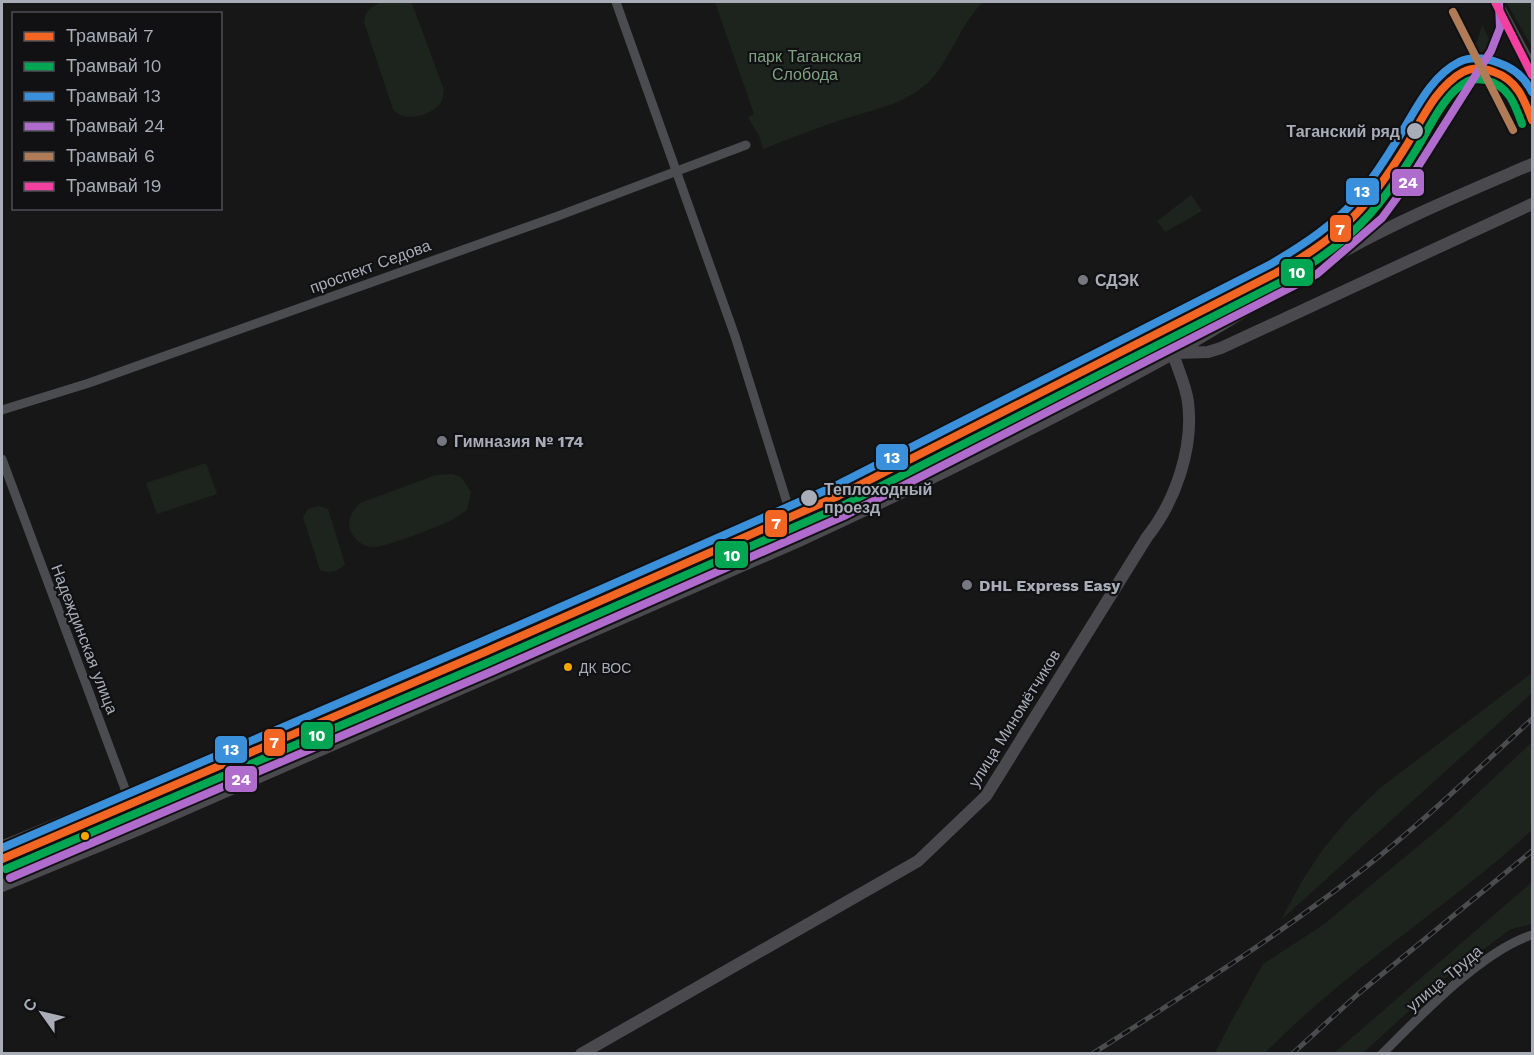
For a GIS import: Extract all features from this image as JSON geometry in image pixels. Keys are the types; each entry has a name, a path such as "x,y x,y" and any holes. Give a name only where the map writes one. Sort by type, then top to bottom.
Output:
{"main road":[{"path":"1496,2 1533,69"},
{"path":"2,886 140,829 799,541 1024,432 1173,354 1340,254 1441,203 1533,164"},
{"path":"1173,354 1208,352 1221,348 1533,204"},
{"name":"улица Миномётчиков","path":"581,1053 918,861 986,796 1166,507 1182,466 1188,436 1188,400 1173,354"}],"street":[{"path":"616,2 735,336 799,541"},
{"name":"проспект Седова","path":"2,410 89,383 746,145"},
{"name":"Надеждинская улица","path":"2,459 140,829"},
{"path":"2,845 127,794"},
{"name":"улица Труда","path":"1382,1053 1431,1006 1484,962 1509,946 1533,935"}],"green space":[{"path":"383,2 410,2 413,6 444,90 440,104 423,115 403,116 393,109 364,22 370,9"},
{"name":"парк Таганская Слобода","path":"715,2 983,2 969,19 935,75 913,94 887,106 832,123 763,149 759,136 748,117 754,114"},
{"path":"1506,2 1532,2 1532,47"},
{"path":"1482,25 1500,60 1482,54 1469,56 1477,42"},
{"path":"1191,195 1202,211 1165,232 1157,221"},
{"path":"206,463 217,494 157,514 146,483"},
{"path":"452,474 461,477 471,492 467,510 452,520 412,536 373,547 357,540 351,532 349,524 351,516 360,503 436,475"},
{"path":"319,506 328,509 345,564 333,572 320,570 303,517 308,509"},
{"path":"1532,673 1532,693 1281,920 1323,849 1349,818 1380,788"},
{"path":"1532,742 1532,830 1466,886 1329,994 1265,1053 1215,1053 1263,964 1323,925 1446,823"},
{"path":"1532,882 1532,924 1511,929 1444,979 1363,1053 1334,1053"}],"railway":[{"path":"1092,1054 1230,965 1330,895 1406,834 1532,719"},
{"path":"1292,1054 1358,994 1532,851"}],"tram line":[{"name":"19","path":"1495,2 1532,75"},
{"name":"24","path":"10,878 493,671 846,515 1317,274 1382,218 1407,184 1491,51 1500,28 1499,2"},
{"name":"6","path":"1453,12 1513,130"},
{"name":"13","path":"2,848 481,642 833,487 1271,264 1318,234 1349,207 1378,169 1431,86 1448,69 1459,62 1479,58 1504,65 1518,74 1532,92"},
{"name":"7","path":"2,859 485,652 838,496 1276,273 1324,242 1356,214 1388,174 1438,94 1463,72 1482,69 1502,75 1519,91 1532,120"},
{"name":"10","path":"6,869 489,662 842,506 1281,282 1334,247 1370,215 1403,170 1438,111 1459,86 1468,81 1486,80 1506,91 1514,103 1522,124"}],"place":[{"name":"Таганский ряд","path":"1415,131"},
{"name":"СДЭК","path":"1083,280"},
{"name":"Гимназия № 174","path":"442,441"},
{"name":"Теплоходный проезд","path":"809,498"},
{"name":"DHL Express Easy","path":"967,585"},
{"name":"ДК ВОС","path":"568,667"}]}
